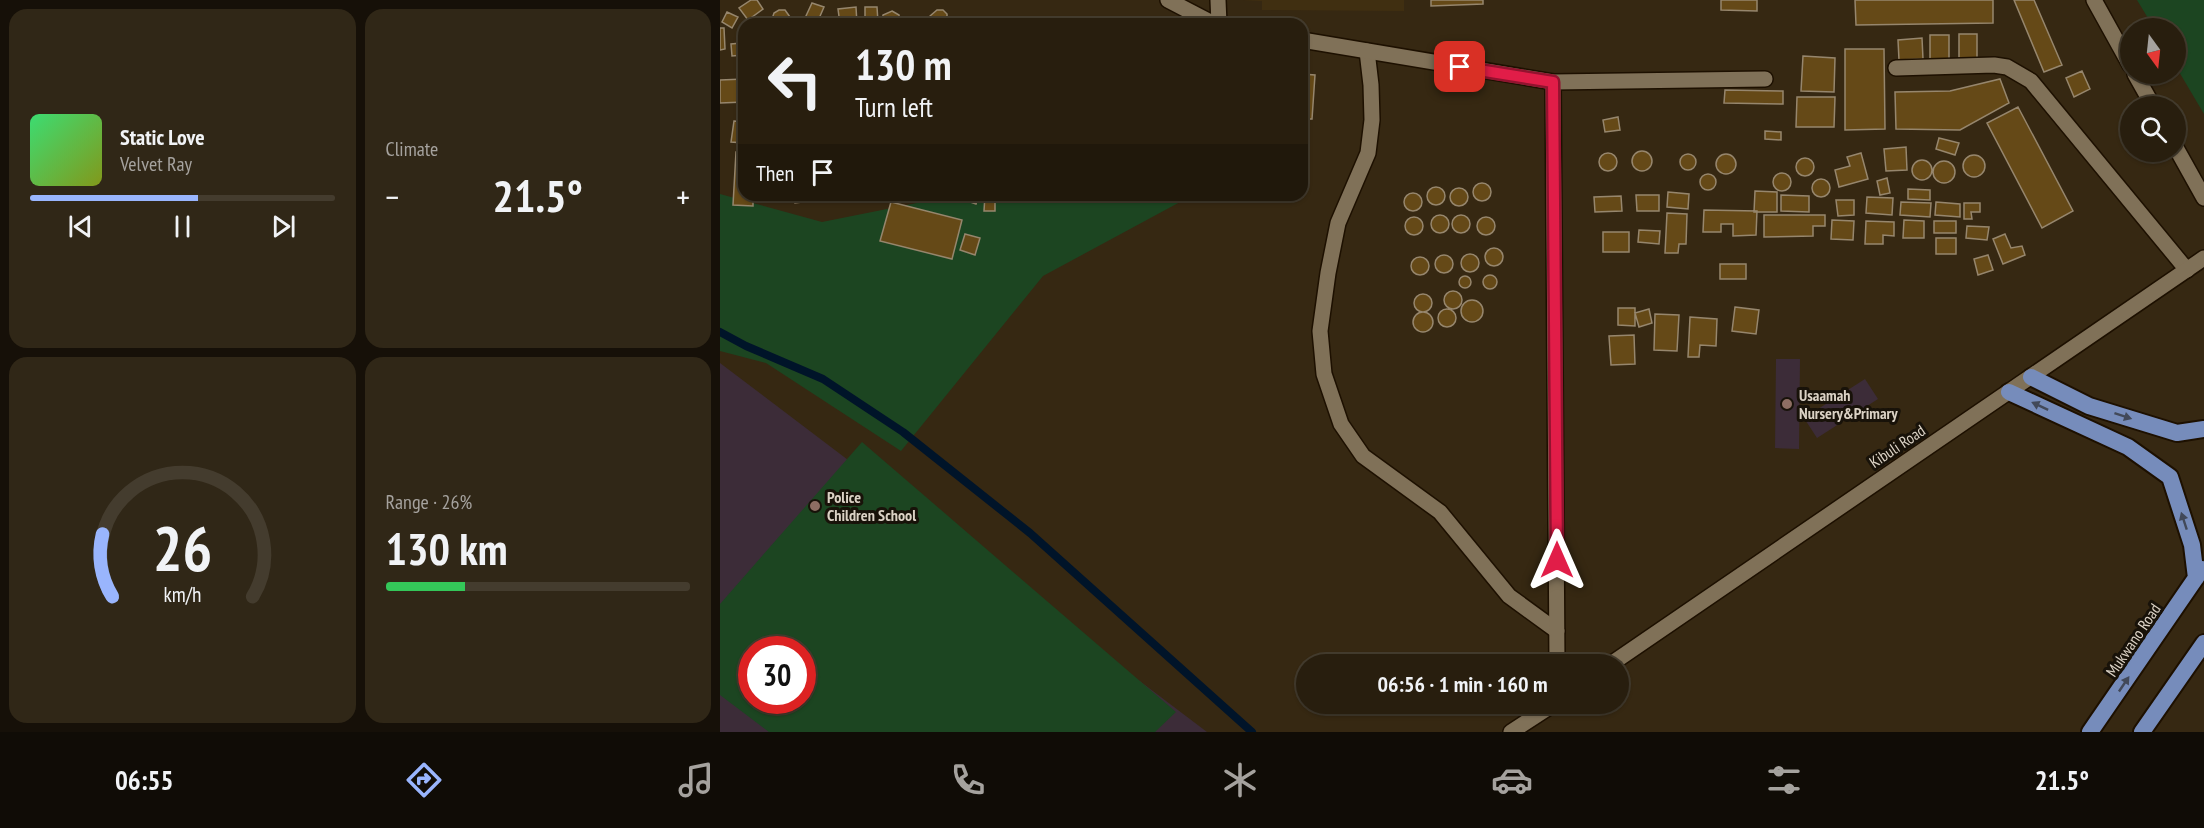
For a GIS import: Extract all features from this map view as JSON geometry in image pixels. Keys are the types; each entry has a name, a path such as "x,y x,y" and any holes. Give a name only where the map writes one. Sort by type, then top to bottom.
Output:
{"highway":[{"path":"2031,377 2089,406 2177,434 2204,429"},
{"path":"2009,392 2128,447 2170,477 2200,572"},
{"name":"Mukwano Road","path":"2090,732 2200,572"},
{"path":"2142,732 2204,643"}],"street":[{"path":"1168,0 1204,18"},
{"path":"1216,18 1218,0"},
{"path":"2094,0 2120,47"},
{"path":"1308,41 1553,82 1766,79"},
{"path":"1368,51 1372,120 1368,153 1338,223 1328,273 1320,331 1324,374 1341,424 1363,456 1440,512 1509,596 1557,631"},
{"path":"1896,68 1994,65 2007,67 2031,81 2187,270"},
{"path":"1553,82 1557,654"},
{"path":"2184,162 2204,198"},
{"name":"Kibuli Road","path":"1626,654 2204,258"},
{"path":"1511,732 1539,714"}],"shaded area":[{"path":"1243,0 1404,0 1404,11 1262,10 1262,1"},
{"name":"Usaamah Nursery&Primary","path":"1776,359 1800,359 1799,449 1775,448"},
{"name":"Police Children School","path":"720,363 1207,732 720,732"},
{"path":"1865,379 1878,399 1817,438 1804,418"}],"green space":[{"path":"2137,0 2204,0 2204,114 2186,84 2186,18 2148,18"},
{"path":"720,194 738,199 738,201 746,201 822,222 927,201 1182,201 1043,276 901,451 766,363 720,351"},
{"name":"Police Children School","path":"862,442 1176,712 1155,732 769,732 745,714 816,714 816,636 738,636 738,709 720,695 720,604"}],"building":[{"path":"751,0 757,0 763,9 751,18 746,18 739,8"},
{"path":"1431,0 1483,0 1483,4 1431,6"},
{"path":"1721,0 1757,0 1757,11 1721,10"},
{"path":"1855,0 1993,0 1993,23 1856,25"},
{"path":"2014,0 2034,0 2062,65 2044,72"},
{"path":"812,3 824,7 819,18 805,18"},
{"path":"856,7 857,18 839,18 838,9"},
{"path":"865,7 877,7 878,18 865,18"},
{"path":"785,10 790,18 772,18 774,13"},
{"path":"937,10 943,10 947,18 930,18"},
{"path":"892,11 899,15 899,18 883,18 883,15"},
{"path":"727,12 738,17 732,28 722,22"},
{"path":"720,28 724,28 725,49 720,50"},
{"path":"1959,34 1977,34 1977,58 1959,59"},
{"path":"1930,35 1949,35 1949,60 1930,60"},
{"path":"1922,38 1923,59 1899,60 1898,40"},
{"path":"738,43 738,55 732,56 731,44"},
{"path":"1845,49 1884,49 1885,129 1845,130"},
{"path":"1803,56 1835,58 1834,92 1801,91"},
{"path":"2082,71 2090,89 2074,97 2066,78"},
{"path":"1308,74 1315,75 1312,119 1308,119"},
{"path":"738,79 738,102 720,103 720,80"},
{"path":"2000,79 2009,103 1960,130 1896,129 1895,92 1950,91"},
{"path":"1725,90 1783,91 1783,104 1724,103"},
{"path":"1797,97 1835,97 1834,127 1796,127"},
{"path":"2018,107 2073,211 2042,228 1987,123"},
{"path":"1618,117 1620,130 1605,132 1603,120"},
{"path":"734,121 738,121 738,143 731,142"},
{"path":"1765,131 1781,132 1781,140 1765,139"},
{"path":"1939,138 1959,143 1955,155 1936,149"},
{"path":"1906,147 1907,170 1886,171 1884,149"},
{"path":"1642,151 1649,154 1652,161 1649,168 1642,171 1635,168 1632,161 1635,154"},
{"path":"736,152 738,152 738,201 753,201 753,206 733,205"},
{"path":"1608,153 1614,156 1617,162 1614,168 1608,171 1602,168 1599,162 1602,156"},
{"path":"1861,153 1868,179 1839,187 1835,170 1850,166 1847,157"},
{"path":"1685,154 1691,154 1696,162 1694,168 1685,170 1680,165 1680,159"},
{"path":"1726,154 1733,157 1736,164 1733,171 1726,174 1719,171 1716,164 1719,157"},
{"path":"1974,155 1984,162 1985,166 1978,176 1974,177 1964,170 1963,166 1970,156"},
{"path":"1801,158 1809,158 1814,163 1812,174 1801,176 1796,171 1796,163"},
{"path":"1922,160 1929,163 1932,170 1929,177 1922,180 1915,177 1912,170 1915,163"},
{"path":"1944,161 1952,164 1955,172 1952,180 1944,183 1936,180 1933,172 1936,164"},
{"path":"1782,173 1788,176 1791,182 1788,188 1782,191 1776,188 1773,182 1776,176"},
{"path":"1705,174 1711,174 1716,182 1714,188 1705,190 1700,185 1700,179"},
{"path":"1887,178 1890,193 1880,195 1877,181"},
{"path":"1817,179 1825,179 1830,184 1828,195 1817,197 1812,192 1812,184"},
{"path":"1482,183 1490,188 1491,192 1486,200 1482,201 1474,196 1473,192 1478,184"},
{"path":"1436,187 1444,192 1445,196 1440,204 1436,205 1428,200 1427,196 1432,188"},
{"path":"1459,188 1467,193 1468,197 1463,205 1459,206 1451,201 1450,197 1455,189"},
{"path":"1908,189 1930,190 1930,200 1908,199"},
{"path":"1755,191 1777,192 1777,212 1754,212"},
{"path":"1668,192 1689,194 1688,209 1667,207"},
{"path":"1413,193 1421,198 1422,202 1417,210 1413,211 1405,206 1404,202 1409,194"},
{"path":"1636,195 1659,195 1659,211 1637,211"},
{"path":"1781,195 1809,196 1809,212 1781,211"},
{"path":"1621,196 1622,211 1595,212 1594,197"},
{"path":"1867,197 1893,198 1892,215 1866,213"},
{"path":"1836,200 1854,200 1854,215 1838,216"},
{"path":"985,201 995,201 995,211 984,211"},
{"path":"891,202 962,220 952,259 880,241"},
{"path":"1901,202 1931,203 1930,217 1900,215"},
{"path":"1936,202 1960,204 1960,217 1935,215"},
{"path":"1964,203 1980,203 1980,212 1971,212 1972,219 1964,219"},
{"path":"1704,210 1757,211 1756,235 1733,236 1733,224 1721,224 1721,232 1703,232"},
{"path":"1667,213 1687,214 1686,244 1679,244 1678,253 1665,253"},
{"path":"1440,215 1448,220 1449,224 1444,232 1440,233 1432,228 1431,224 1436,216"},
{"path":"1461,215 1469,220 1470,224 1465,232 1461,233 1453,228 1452,224 1457,216"},
{"path":"1764,215 1825,215 1825,226 1813,226 1813,236 1764,237"},
{"path":"1410,217 1418,217 1423,222 1421,233 1410,235 1405,230 1405,222"},
{"path":"1486,217 1492,220 1495,226 1492,232 1486,235 1480,232 1477,226 1480,220"},
{"path":"1832,220 1854,221 1853,240 1831,239"},
{"path":"1904,220 1924,221 1924,238 1903,238"},
{"path":"1866,221 1894,222 1894,236 1883,235 1883,244 1865,244"},
{"path":"1934,221 1956,221 1956,233 1934,233"},
{"path":"1967,226 1989,227 1987,240 1966,238"},
{"path":"1639,230 1660,231 1659,244 1638,242"},
{"path":"1603,232 1629,232 1629,252 1603,252"},
{"path":"965,234 980,238 975,255 960,250"},
{"path":"2005,234 2011,248 2022,246 2025,255 2003,264 1993,239"},
{"path":"1936,238 1956,238 1956,254 1936,254"},
{"path":"1494,248 1502,253 1503,257 1498,265 1494,266 1486,261 1485,257 1490,249"},
{"path":"1470,254 1478,259 1479,263 1474,271 1470,272 1462,267 1461,263 1466,255"},
{"path":"1440,255 1448,255 1453,260 1451,271 1440,273 1435,268 1435,260"},
{"path":"1988,255 1993,270 1978,275 1974,259"},
{"path":"1416,257 1424,257 1429,262 1427,273 1416,275 1411,270 1411,262"},
{"path":"1720,264 1746,264 1746,279 1720,279"},
{"path":"1487,275 1493,275 1497,282 1493,289 1487,289 1483,285 1483,279"},
{"path":"1467,276 1471,282 1467,288 1463,288 1459,280"},
{"path":"1453,291 1461,296 1462,300 1457,308 1453,309 1445,304 1444,300 1449,292"},
{"path":"1419,294 1427,294 1432,299 1430,310 1419,312 1414,307 1414,299"},
{"path":"1472,300 1480,303 1483,311 1480,319 1472,322 1464,319 1461,311 1464,303"},
{"path":"1735,307 1759,310 1756,334 1732,331"},
{"path":"1618,308 1635,308 1635,326 1618,325"},
{"path":"1443,309 1451,309 1456,314 1454,325 1443,327 1438,322 1438,314"},
{"path":"1649,309 1652,323 1639,327 1635,313"},
{"path":"1423,312 1430,315 1433,322 1430,329 1423,332 1416,329 1413,322 1416,315"},
{"path":"1655,314 1679,315 1677,351 1654,350"},
{"path":"1690,317 1717,319 1716,346 1700,345 1699,357 1688,357"},
{"path":"1634,335 1635,364 1611,365 1609,336"}],"waterway":[{"path":"720,332 746,346 823,379 903,432 1030,533 1252,732"}],"place":[{"name":"Usaamah Nursery&Primary","path":"1787,404"},
{"name":"Police Children School","path":"815,506"}],"route":[{"path":"1460,67 1553,82 1557,560"}]}
